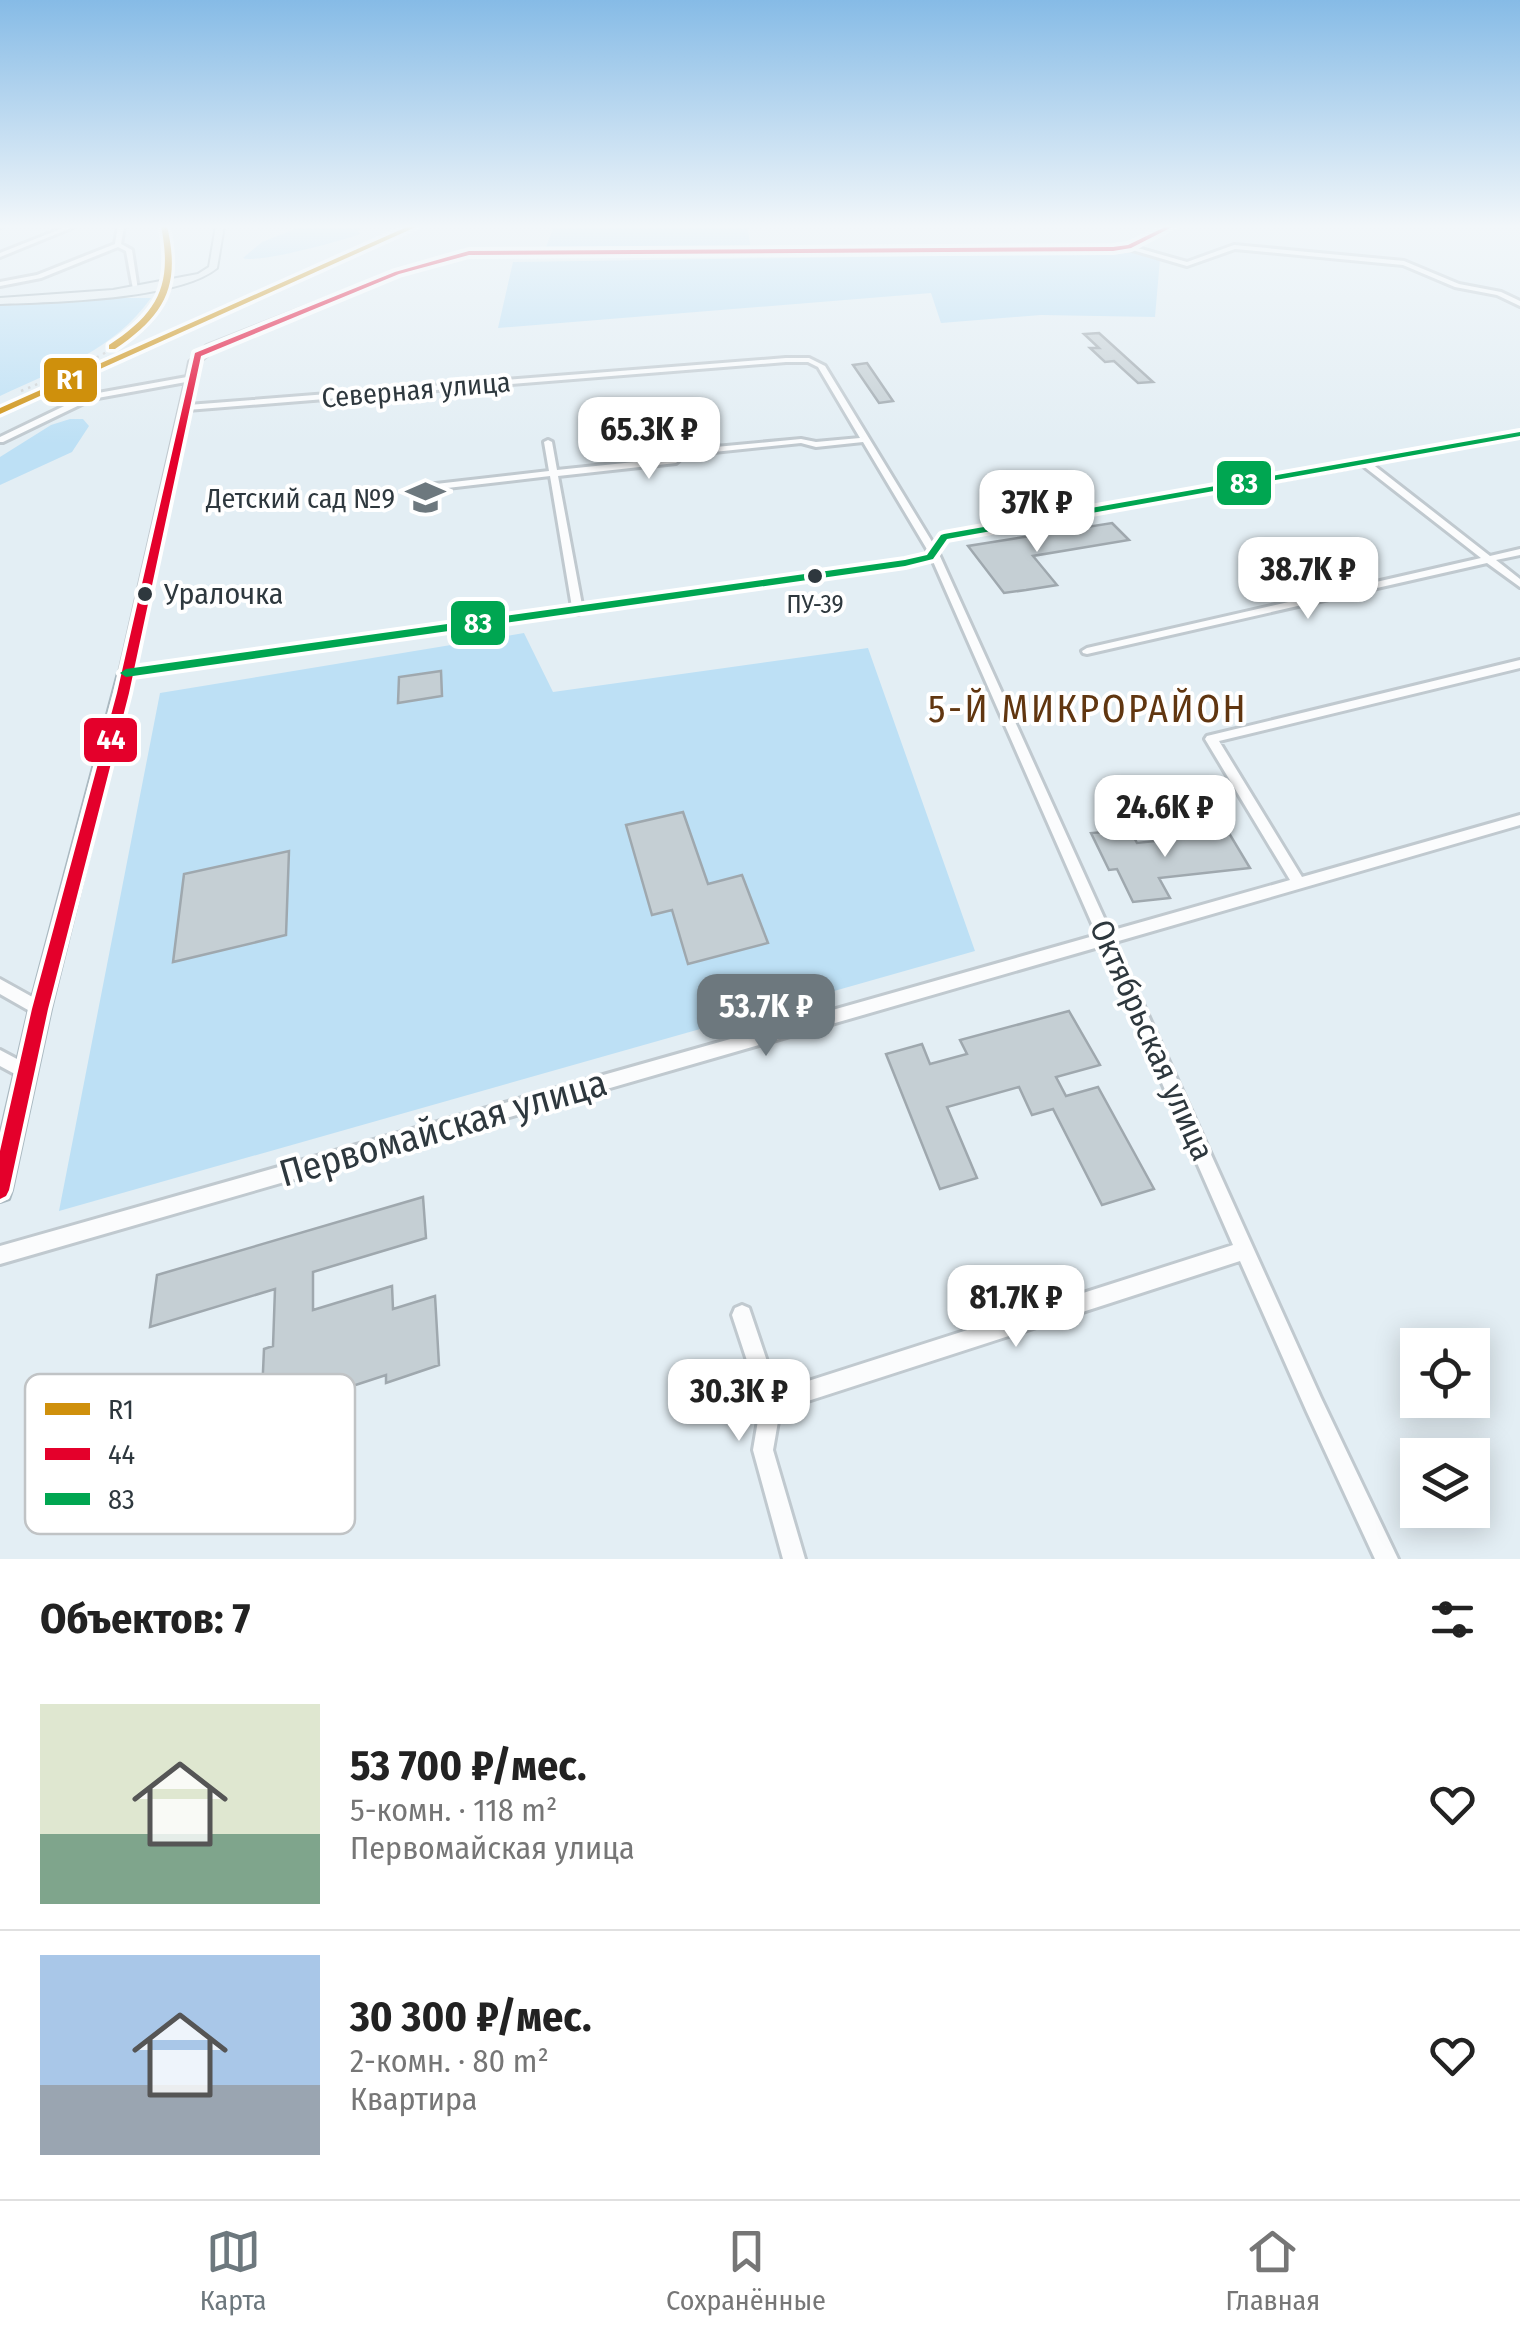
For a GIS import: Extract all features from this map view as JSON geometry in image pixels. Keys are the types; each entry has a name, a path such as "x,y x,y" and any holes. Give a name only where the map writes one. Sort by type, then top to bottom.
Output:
{"main road":[{"path":"0,301 25,299"},
{"path":"0,1190 40,1009 126,673"}],"street":[{"path":"338,299 210,348 194,362 126,673 906,564 930,557 944,538 1520,434"},
{"name":"Северная улица","path":"186,408 786,360 809,360 823,368"},
{"name":"Октябрьская улица","path":"823,368 862,440 933,551 1386,1559"},
{"path":"0,440 90,397 190,379"},
{"path":"430,488 676,460 683,453 801,440 816,444 862,440"},
{"path":"548,442 578,611"},
{"path":"1363,461 1520,584"},
{"path":"1087,652 1520,552"},
{"path":"1300,884 1210,740 1520,664"},
{"name":"Первомайская улица","path":"0,1255 1520,820"},
{"path":"0,986 40,1009"},
{"path":"0,1057 26,1072"},
{"path":"771,1403 1246,1250"},
{"path":"742,1315 771,1403 763,1450 794,1559"}],"shaded area":[{"path":"150,299 102,345 0,396 0,306"},
{"path":"505,299 860,299 498,328"},
{"path":"933,299 1157,299 1155,317 1041,315 941,323"},
{"path":"83,419 89,426 72,452 0,485 0,457 51,425"},
{"path":"524,633 553,692 868,648 975,951 59,1211 160,693"}],"building":[{"path":"1099,333 1153,382 1138,383 1114,361 1105,362 1090,348 1099,348 1084,334"},
{"path":"867,363 893,401 879,403 853,365"},
{"path":"1112,523 1129,540 1033,556 1057,585 1026,590 1004,593 968,546"},
{"path":"441,671 442,696 398,703 399,677"},
{"path":"683,812 708,884 742,875 768,943 688,964 672,910 652,915 626,825"},
{"path":"1130,830 1137,843 1229,833 1250,868 1159,878 1170,898 1133,902 1117,869 1109,870 1091,833"},
{"path":"289,851 286,935 173,962 184,874"},
{"path":"1069,1011 1100,1065 1056,1077 1066,1096 1098,1087 1154,1189 1102,1205 1053,1109 1032,1115 1019,1087 947,1107 977,1178 940,1189 886,1054 922,1044 930,1064 967,1054 960,1040"},
{"path":"423,1197 426,1238 313,1272 313,1310 392,1286 393,1309 435,1296 439,1365 386,1383 386,1375 355,1385 355,1374 263,1374 264,1349 273,1346 275,1289 150,1327 157,1275"}],"railway":[{"path":"21,391 81,365 130,336 148,316 157,299"},
{"path":"0,411 40,393"}],"transit line":[{"name":"R1","path":"112,347 143,323 162,299"},
{"name":"R1","path":"0,411 252,299"},
{"name":"44","path":"0,1190 40,1009 123,693 198,355 335,299"},
{"name":"83","path":"126,673 905,563 930,557 944,537 1520,434"}],"place":[{"name":"Детский сад №9","path":"425,498"},
{"name":"ПУ-39","path":"815,576"},
{"name":"Уралочка","path":"145,594"}],"district":[{"name":"5-Й МИКРОРАЙОН","path":"1088,709"}]}
